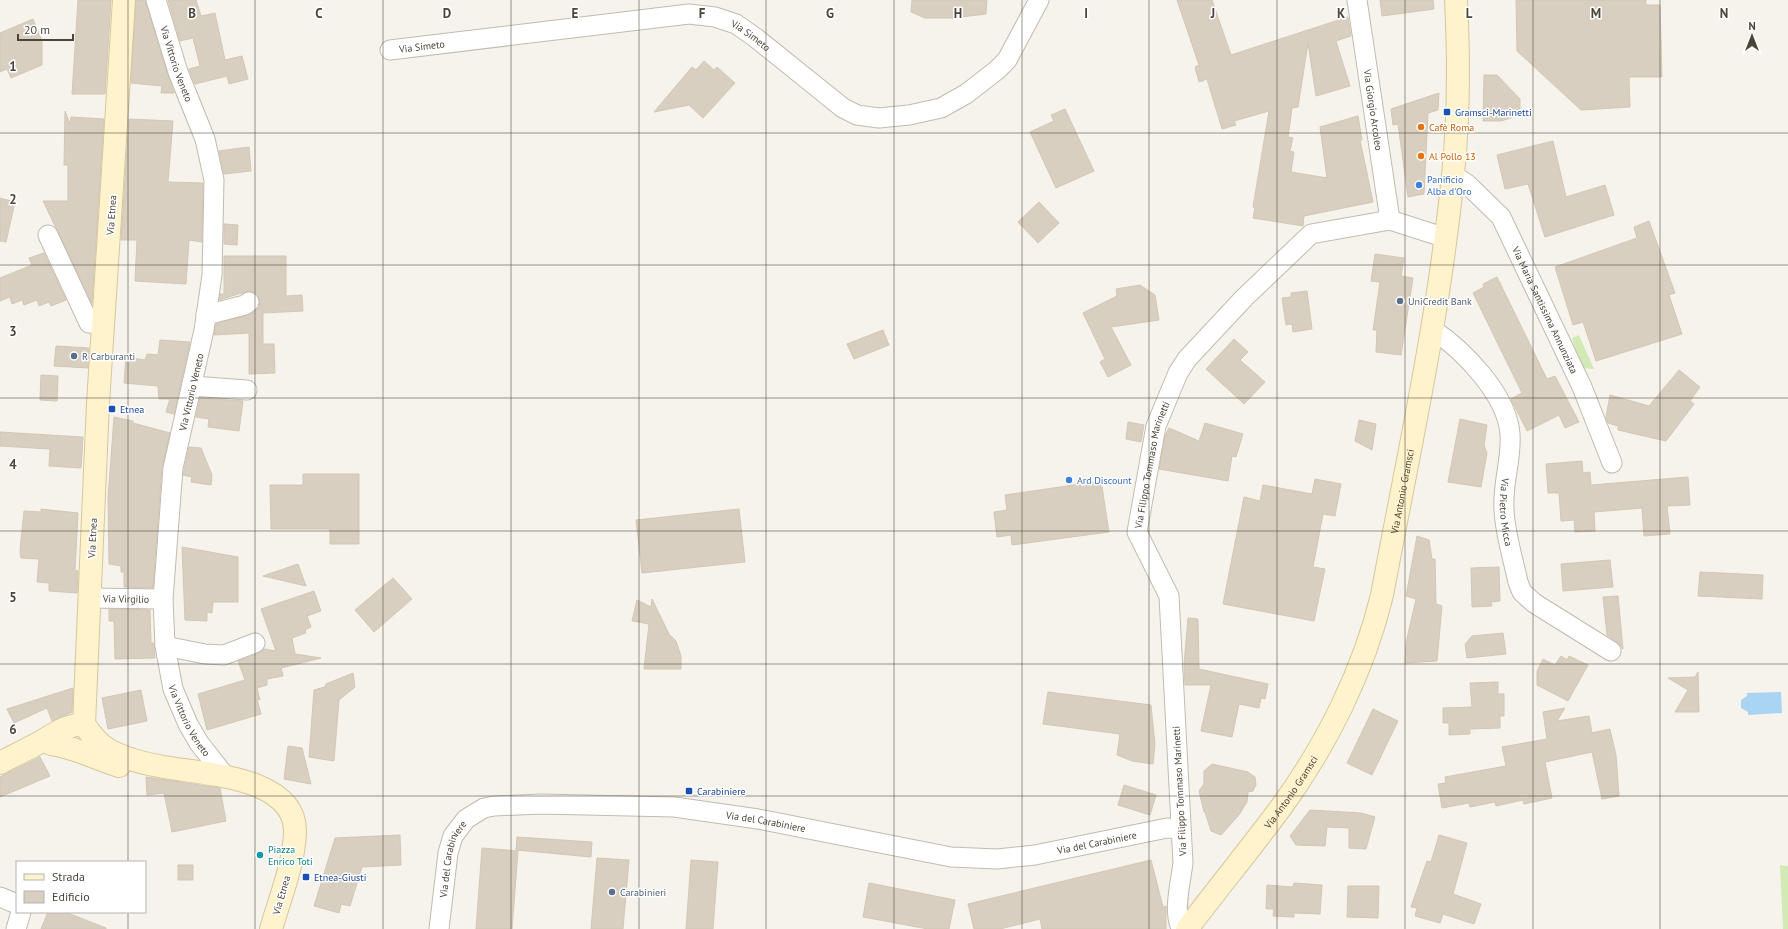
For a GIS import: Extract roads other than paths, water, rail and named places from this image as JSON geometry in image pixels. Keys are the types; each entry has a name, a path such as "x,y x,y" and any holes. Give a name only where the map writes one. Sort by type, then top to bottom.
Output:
{"main road":[{"name":"Via Etnea","path":"124,0 98,402 84,724 93,738 108,750 126,757 164,767 225,776 258,786 275,795 286,806 292,818 295,831 290,862 271,929"},
{"name":"Via Antonio Gramsci","path":"1187,929 1282,805 1316,754 1340,708 1374,628 1382,595 1432,329 1446,238 1454,175 1458,102 1456,0"},
{"path":"0,763 42,745 73,737 84,724"},
{"path":"42,745 74,749 119,766 140,768 164,767"}],"street":[{"name":"Via Vittorio Veneto","path":"156,0 178,72 205,139 214,180 212,275 192,386 173,468 163,599 165,646 173,689 188,724 199,743 225,776"},
{"name":"Via Simeto","path":"390,50 689,14 715,17 736,24 756,38 843,108 858,115 879,118 909,115 941,108 966,94 997,70 1007,60 1039,0"},
{"name":"Via Giorgio Arcoleo","path":"1357,0 1390,220"},
{"name":"Via Maria Santissima Annunziata","path":"1454,175 1467,184 1501,217 1582,388 1612,463"},
{"name":"Via Filippo Tommaso Marinetti","path":"1182,929 1178,923 1183,863 1180,829 1169,596 1137,532 1156,426 1178,373 1187,359 1244,298 1311,234 1390,220 1446,238"},
{"path":"48,235 89,323 104,324"},
{"path":"206,315 245,305 248,302"},
{"name":"Via Pietro Micca","path":"1432,329 1450,341 1467,357 1484,378 1501,404 1508,421 1510,435 1504,487 1504,510 1518,582 1522,592 1534,603 1611,651"},
{"path":"192,386 247,390"},
{"name":"Via Virgilio","path":"89,598 163,599"},
{"path":"165,646 206,654 224,655 255,643"},
{"name":"Via del Carabiniere","path":"439,929 448,853 453,836 466,819 474,813 494,806 541,804 674,807 758,819 951,858 997,859 1035,855 1167,828 1180,829"},
{"path":"0,897 16,904"},
{"path":"16,929 21,913"}],"water":[{"path":"1781,692 1782,713 1748,715 1748,712 1741,708 1741,700 1747,696 1747,693"}],"place":[{"name":"Gramsci-Marinetti","path":"1447,112"},
{"name":"Cafè Roma","path":"1421,127"},
{"name":"Al Pollo 13","path":"1421,156"},
{"name":"Panificio Alba d'Oro","path":"1419,185"},
{"name":"UniCredit Bank","path":"1400,301"},
{"name":"R Carburanti","path":"74,356"},
{"name":"Etnea","path":"112,409"},
{"name":"Ard Discount","path":"1069,480"},
{"name":"Carabiniere","path":"689,791"},
{"name":"Piazza Enrico Toti","path":"260,855"},
{"name":"Etnea-Giusti","path":"306,877"},
{"name":"Carabinieri","path":"612,892"}]}
